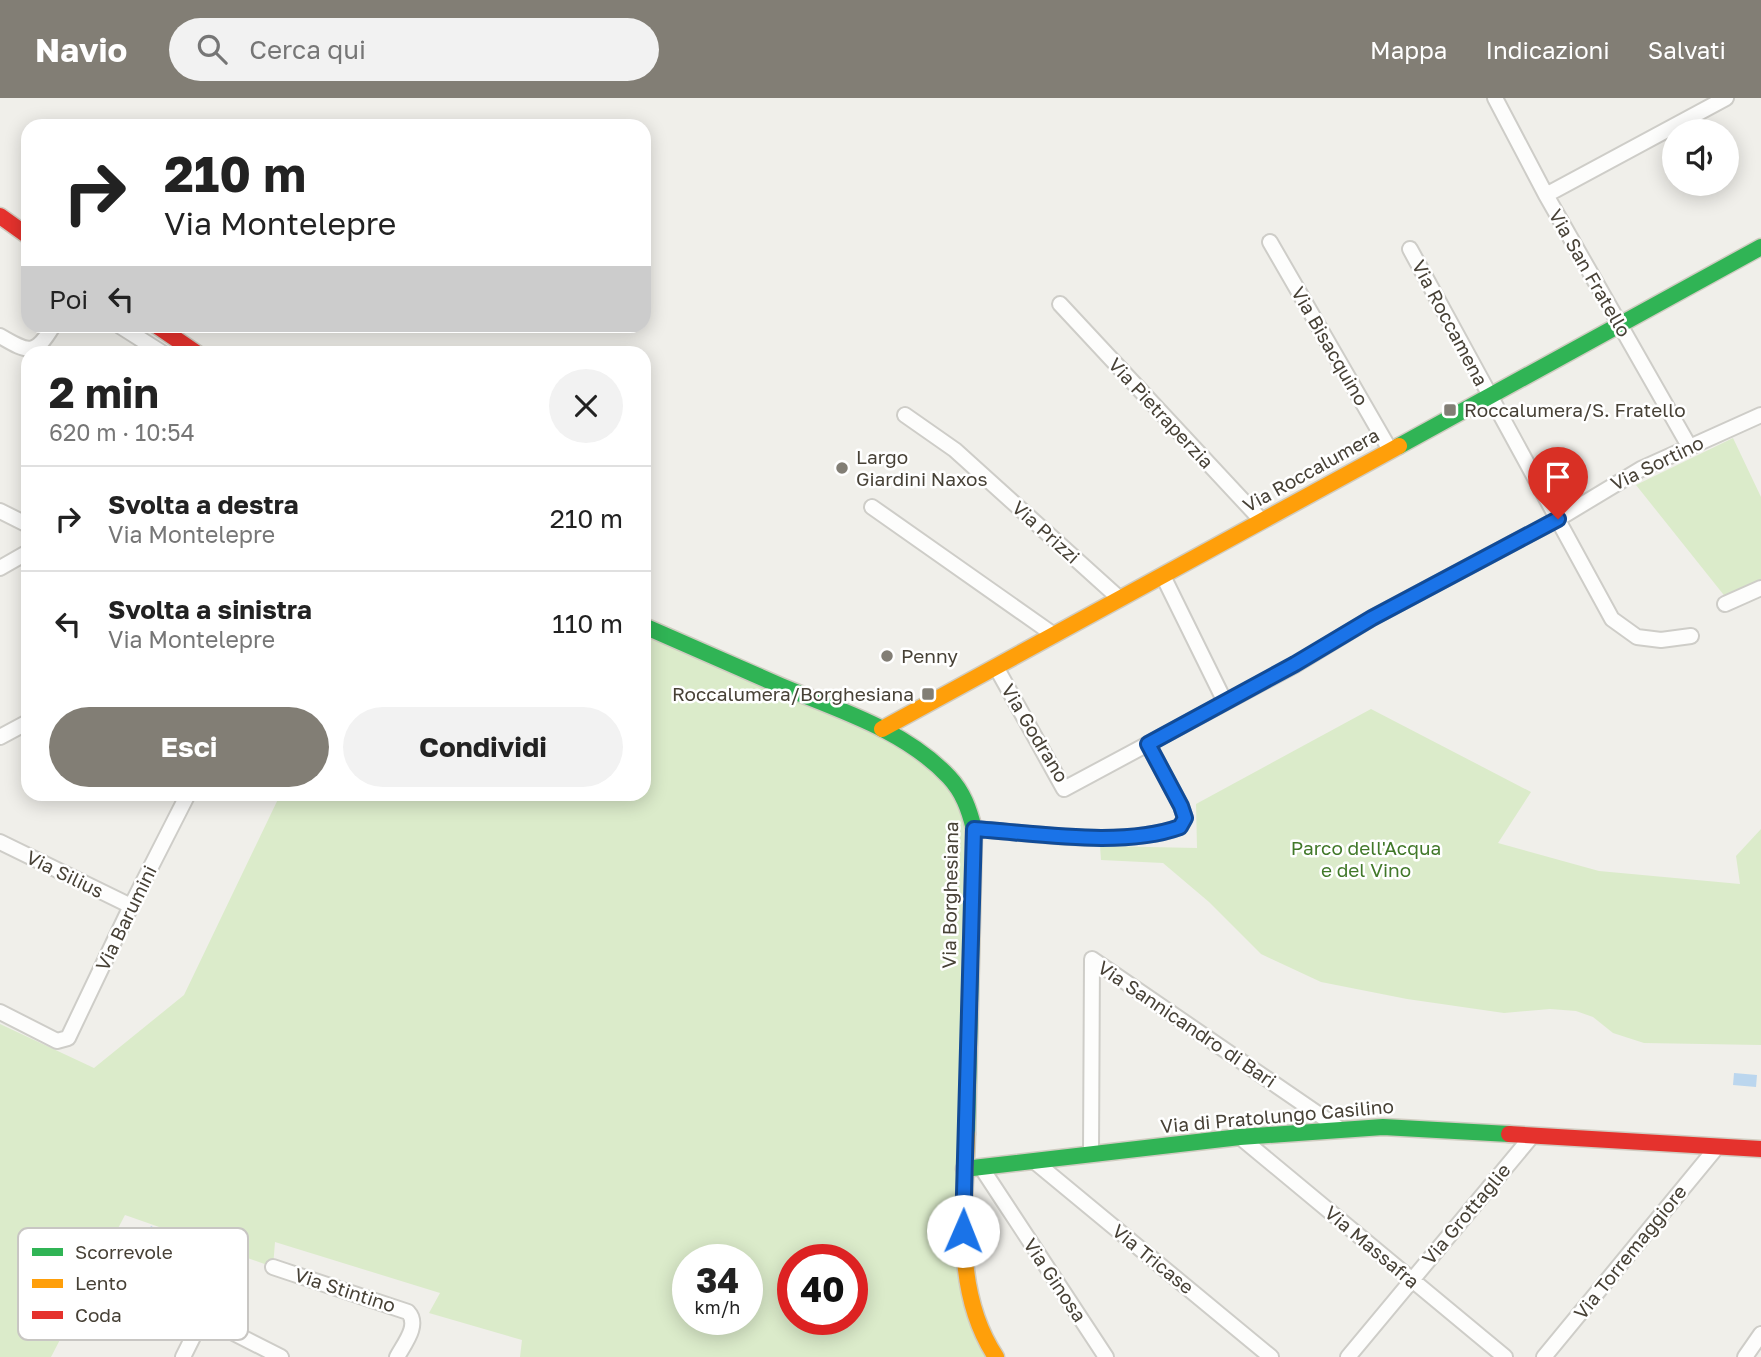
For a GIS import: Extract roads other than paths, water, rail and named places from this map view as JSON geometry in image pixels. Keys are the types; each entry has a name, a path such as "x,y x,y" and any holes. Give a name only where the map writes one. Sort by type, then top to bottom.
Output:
{"street":[{"name":"Via San Fratello","path":"1495,98 1546,195 1689,446"},
{"path":"1546,195 1726,98"},
{"path":"0,216 21,231"},
{"name":"Via Bisacquino","path":"1270,242 1390,450"},
{"name":"Via Roccalumera","path":"882,729 1761,247"},
{"name":"Via Roccamena","path":"1410,249 1612,619 1636,637 1661,640 1690,636"},
{"name":"Via Pietraperzia","path":"1059,304 1262,521"},
{"path":"38,346 49,333"},
{"path":"131,333 151,346"},
{"path":"167,333 186,346"},
{"path":"0,336 21,348"},
{"name":"Via Prizzi","path":"905,415 955,450 1120,599"},
{"name":"Via Sortino","path":"1558,519 1610,485 1689,446 1761,415"},
{"path":"872,507 1054,635"},
{"path":"0,511 21,522"},
{"name":"Via Godrano","path":"996,667 1063,789 1295,664 1372,618 1558,519"},
{"path":"0,568 21,556"},
{"path":"1163,576 1226,702"},
{"path":"1725,604 1761,588"},
{"name":"Via Borghesiana","path":"651,628 882,729 916,750 956,784 970,806 974,829 972,1168 964,1251 967,1289 976,1324 996,1357"},
{"path":"0,737 21,726"},
{"path":"974,829 1082,837 1133,837 1180,827 1185,818 1181,806 1148,744"},
{"name":"Via Barumini","path":"0,1012 57,1041 64,1041 70,1035 184,801"},
{"name":"Via Silius","path":"0,842 131,906"},
{"name":"Via Sannicandro di Bari","path":"1091,1154 1092,959 1340,1129"},
{"name":"Via di Pratolungo Casilino","path":"972,1168 1240,1137 1340,1129 1412,1127 1761,1149"},
{"name":"Via Grottaglie","path":"1348,1357 1532,1136"},
{"name":"Via Massafra","path":"1240,1137 1505,1357"},
{"name":"Via Torremaggiore","path":"1544,1357 1717,1147"},
{"name":"Via Tricase","path":"1034,1161 1271,1357"},
{"name":"Via Ginosa","path":"972,1168 1107,1357"},
{"name":"Via Stintino","path":"273,1267 408,1312 413,1320 412,1326 397,1357"},
{"path":"1745,1357 1761,1334"},
{"path":"183,1357 192,1340"},
{"path":"248,1340 281,1357"}],"water":[{"path":"1734,1073 1757,1075 1756,1087 1733,1085"}],"place":[{"name":"Roccalumera/S. Fratello","path":"1450,410"},
{"name":"Largo Giardini Naxos","path":"842,468"},
{"name":"Penny","path":"887,656"},
{"name":"Roccalumera/Borghesiana","path":"928,694"}],"park label":[{"name":"Parco dell'Acqua e del Vino","path":"1366,859"}]}
